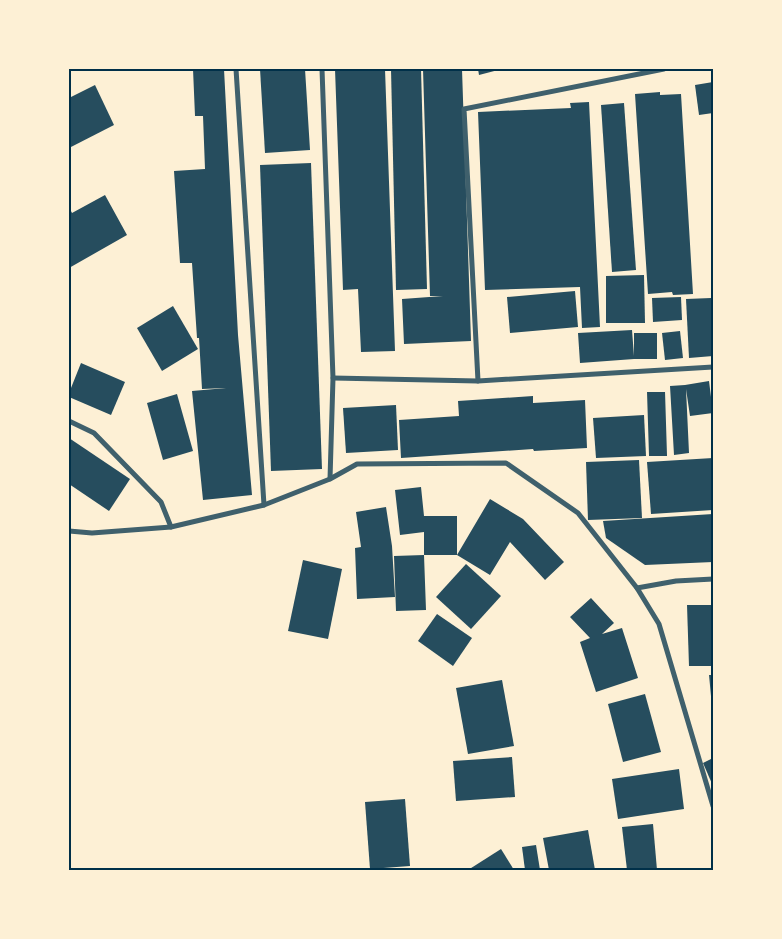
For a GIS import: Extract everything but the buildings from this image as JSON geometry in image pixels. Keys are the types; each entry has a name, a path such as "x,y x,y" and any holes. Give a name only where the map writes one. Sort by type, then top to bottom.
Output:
{"street":[{"path":"236,69 264,505"},
{"path":"322,69 333,378 330,479"},
{"path":"478,381 464,109 664,69"},
{"path":"333,378 478,381 713,367"},
{"path":"69,421 94,433 160,502 171,527"},
{"path":"69,531 92,533 171,527 264,505 330,479 357,464 506,463 578,513 637,588 659,624 713,806"},
{"path":"637,588 676,580 713,578"}]}
